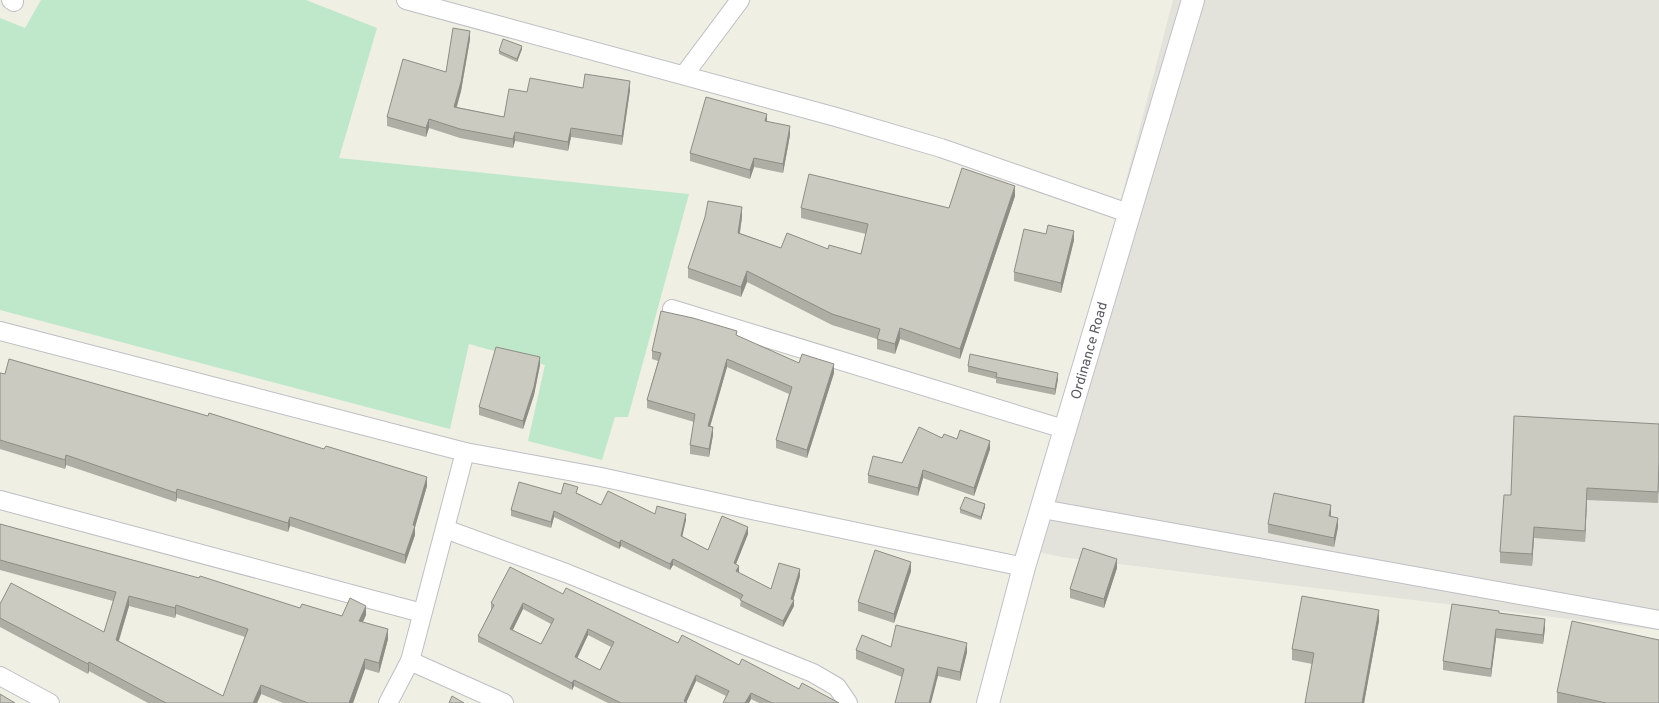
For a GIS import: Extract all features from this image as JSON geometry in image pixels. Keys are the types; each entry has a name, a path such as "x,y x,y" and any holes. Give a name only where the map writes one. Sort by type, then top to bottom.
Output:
{"street":[{"path":"406,0 684,75 941,148 1131,214"},
{"path":"684,75 740,0"},
{"name":"Ordinance Road","path":"988,703 1024,567 1067,430 1193,0"},
{"path":"672,309 1067,430"},
{"path":"0,331 464,452 601,477 1024,567"},
{"path":"388,703 410,661 446,529 464,452"},
{"path":"0,500 422,613"},
{"path":"1042,510 1659,620"},
{"path":"446,529 566,573 813,673 837,687 848,703"},
{"path":"410,661 504,703"},
{"path":"0,676 50,703"}],"shaded area":[{"path":"1173,0 1659,0 1659,630 1062,557 1030,550"}],"green space":[{"path":"41,0 306,0 377,28 339,158 689,194 628,417 615,417 602,460 528,441 545,365 469,344 450,429 0,310 0,18 25,28"}],"building":[{"path":"453,28 470,31 461,82 454,107 504,117 509,89 527,92 530,78 583,88 585,74 630,81 622,136 571,128 568,142 515,132 513,139 460,129 429,119 426,128 387,117 403,59 446,72"},
{"path":"503,39 522,46 517,59 499,51"},
{"path":"706,97 767,114 765,121 790,126 783,164 754,158 750,170 690,153"},
{"path":"962,168 1015,186 960,349 900,328 895,344 877,339 880,329 832,314 747,271 741,287 688,268 705,217 708,201 742,207 738,233 781,248 787,233 828,249 829,245 861,254 868,224 801,208 809,174 949,208"},
{"path":"1048,225 1074,231 1061,283 1014,272 1024,229 1046,234"},
{"path":"661,311 693,318 737,331 736,335 799,363 802,354 834,364 807,450 776,440 792,387 727,359 708,426 713,427 709,449 690,445 695,414 647,400 661,353 652,351"},
{"path":"496,347 540,357 534,387 523,421 479,407"},
{"path":"970,354 1058,373 1055,389 996,377 997,373 968,366"},
{"path":"9,359 208,416 209,413 324,449 326,446 427,477 413,525 415,526 405,555 290,517 288,523 177,489 176,493 66,455 65,460 0,440 0,373 5,374"},
{"path":"1514,416 1659,424 1658,492 1587,488 1585,531 1534,527 1532,554 1500,552 1504,495 1511,495"},
{"path":"919,427 942,438 944,434 957,439 960,430 990,441 974,488 923,470 918,488 868,475 873,456 902,463"},
{"path":"519,482 561,494 564,483 578,487 576,493 601,505 608,491 655,514 657,506 686,514 681,536 708,550 722,516 748,527 734,563 739,566 736,571 771,589 779,563 800,569 791,599 794,600 783,621 740,600 743,595 673,559 670,564 621,540 619,543 554,511 551,522 511,510"},
{"path":"1274,493 1331,505 1329,516 1338,518 1334,538 1268,524"},
{"path":"965,497 985,504 981,517 960,509"},
{"path":"0,524 199,578 200,576 300,608 302,604 342,616 350,598 366,606 359,621 388,629 379,663 365,659 349,703 308,703 261,685 253,703 166,703 89,662 88,664 0,618 0,604 11,583 104,632 116,592 0,560","holes":["129,596 175,608 176,605 248,629 223,696 116,640"]},
{"path":"1083,548 1117,559 1104,599 1070,589"},
{"path":"875,550 911,562 894,614 858,602"},
{"path":"510,567 563,594 566,588 678,643 682,635 739,665 742,659 799,689 802,683 839,703 772,703 751,693 745,703 723,703 729,691 696,675 684,701 687,703 621,703 574,680 572,683 478,636 494,605 491,603","holes":["523,603 554,619 541,644 510,629","588,629 614,642 600,670 575,657"]},
{"path":"1302,596 1379,610 1362,703 1305,703 1314,653 1292,649"},
{"path":"1452,604 1499,611 1499,613 1545,619 1543,635 1496,629 1491,669 1443,661"},
{"path":"1572,621 1659,640 1659,703 1606,703 1557,692"},
{"path":"896,625 967,643 960,672 938,667 929,703 895,703 904,669 856,650 862,635 891,647"},
{"path":"0,694 15,703 0,703"},
{"path":"452,696 464,703 449,703"}]}
